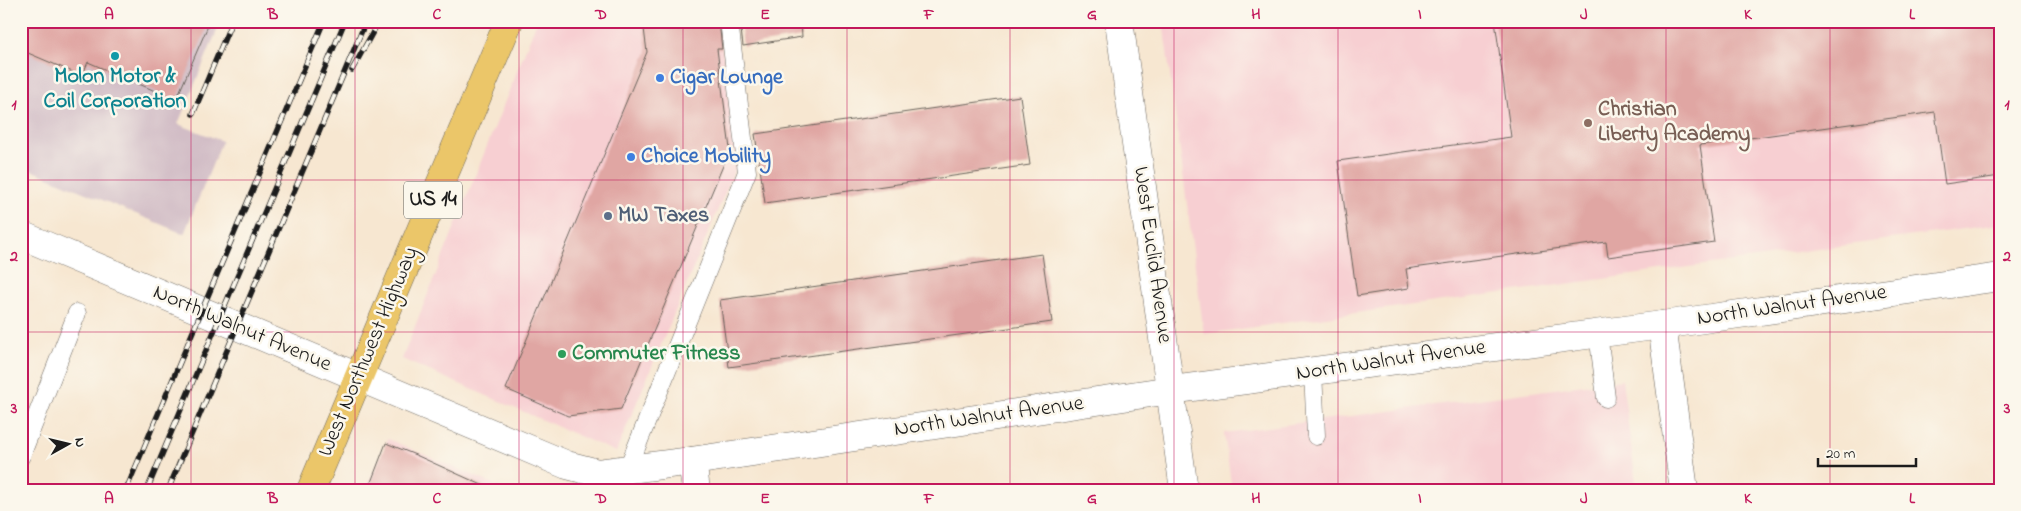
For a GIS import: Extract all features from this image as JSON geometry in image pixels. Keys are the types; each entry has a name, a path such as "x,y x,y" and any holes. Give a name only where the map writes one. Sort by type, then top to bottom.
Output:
{"main road":[{"name":"West Northwest Highway","path":"311,490 509,21"}],"street":[{"name":"West Euclid Avenue","path":"1119,21 1184,490"},
{"name":"North Walnut Avenue","path":"21,235 567,465 598,473 692,461 1170,390 1662,325 2000,277"},
{"path":"1662,325 1684,490"},
{"path":"692,461 696,490"}],"lane":[{"path":"628,468 747,172 729,21"},
{"path":"21,456 77,313"},
{"path":"1598,333 1606,398"},
{"path":"1313,371 1316,436"}],"shaded area":[{"path":"21,21 221,21 178,124 222,141 184,234 21,166"},
{"path":"537,21 719,21 737,164 616,452 402,359"},
{"name":"Christian Liberty Academy","path":"1163,21 2000,21 2000,224 1204,334"},
{"path":"1622,380 1637,490 1232,490 1224,433"},
{"path":"388,439 507,490 365,490"}],"building":[{"name":"Molon Motor & Coil Corporation","path":"21,21 210,21 176,100 88,62 82,76 21,50"},
{"path":"643,21 719,21 722,49 717,49 730,149 621,409 568,416 506,389 647,52"},
{"path":"740,21 801,21 802,37 743,46"},
{"path":"1495,21 2000,21 2000,176 1945,184 1935,112 1700,145 1714,242 1608,257 1606,242 1406,269 1409,288 1357,296 1338,161 1511,137"},
{"path":"1020,96 1030,165 765,203 755,134"},
{"path":"1042,254 1052,322 729,367 720,300"},
{"path":"386,443 418,456 493,490 368,490"}],"railway":[{"path":"193,114 232,21"},
{"path":"126,490 324,21"},
{"path":"147,490 345,21"},
{"path":"168,490 366,21"},
{"path":"352,70 379,21"}],"place":[{"name":"Molon Motor & Coil Corporation","path":"115,56"},
{"name":"Cigar Lounge","path":"660,78"},
{"name":"Christian Liberty Academy","path":"1588,123"},
{"name":"Choice Mobility","path":"631,157"},
{"name":"MW Taxes","path":"608,216"},
{"name":"Commuter Fitness","path":"562,354"}]}
